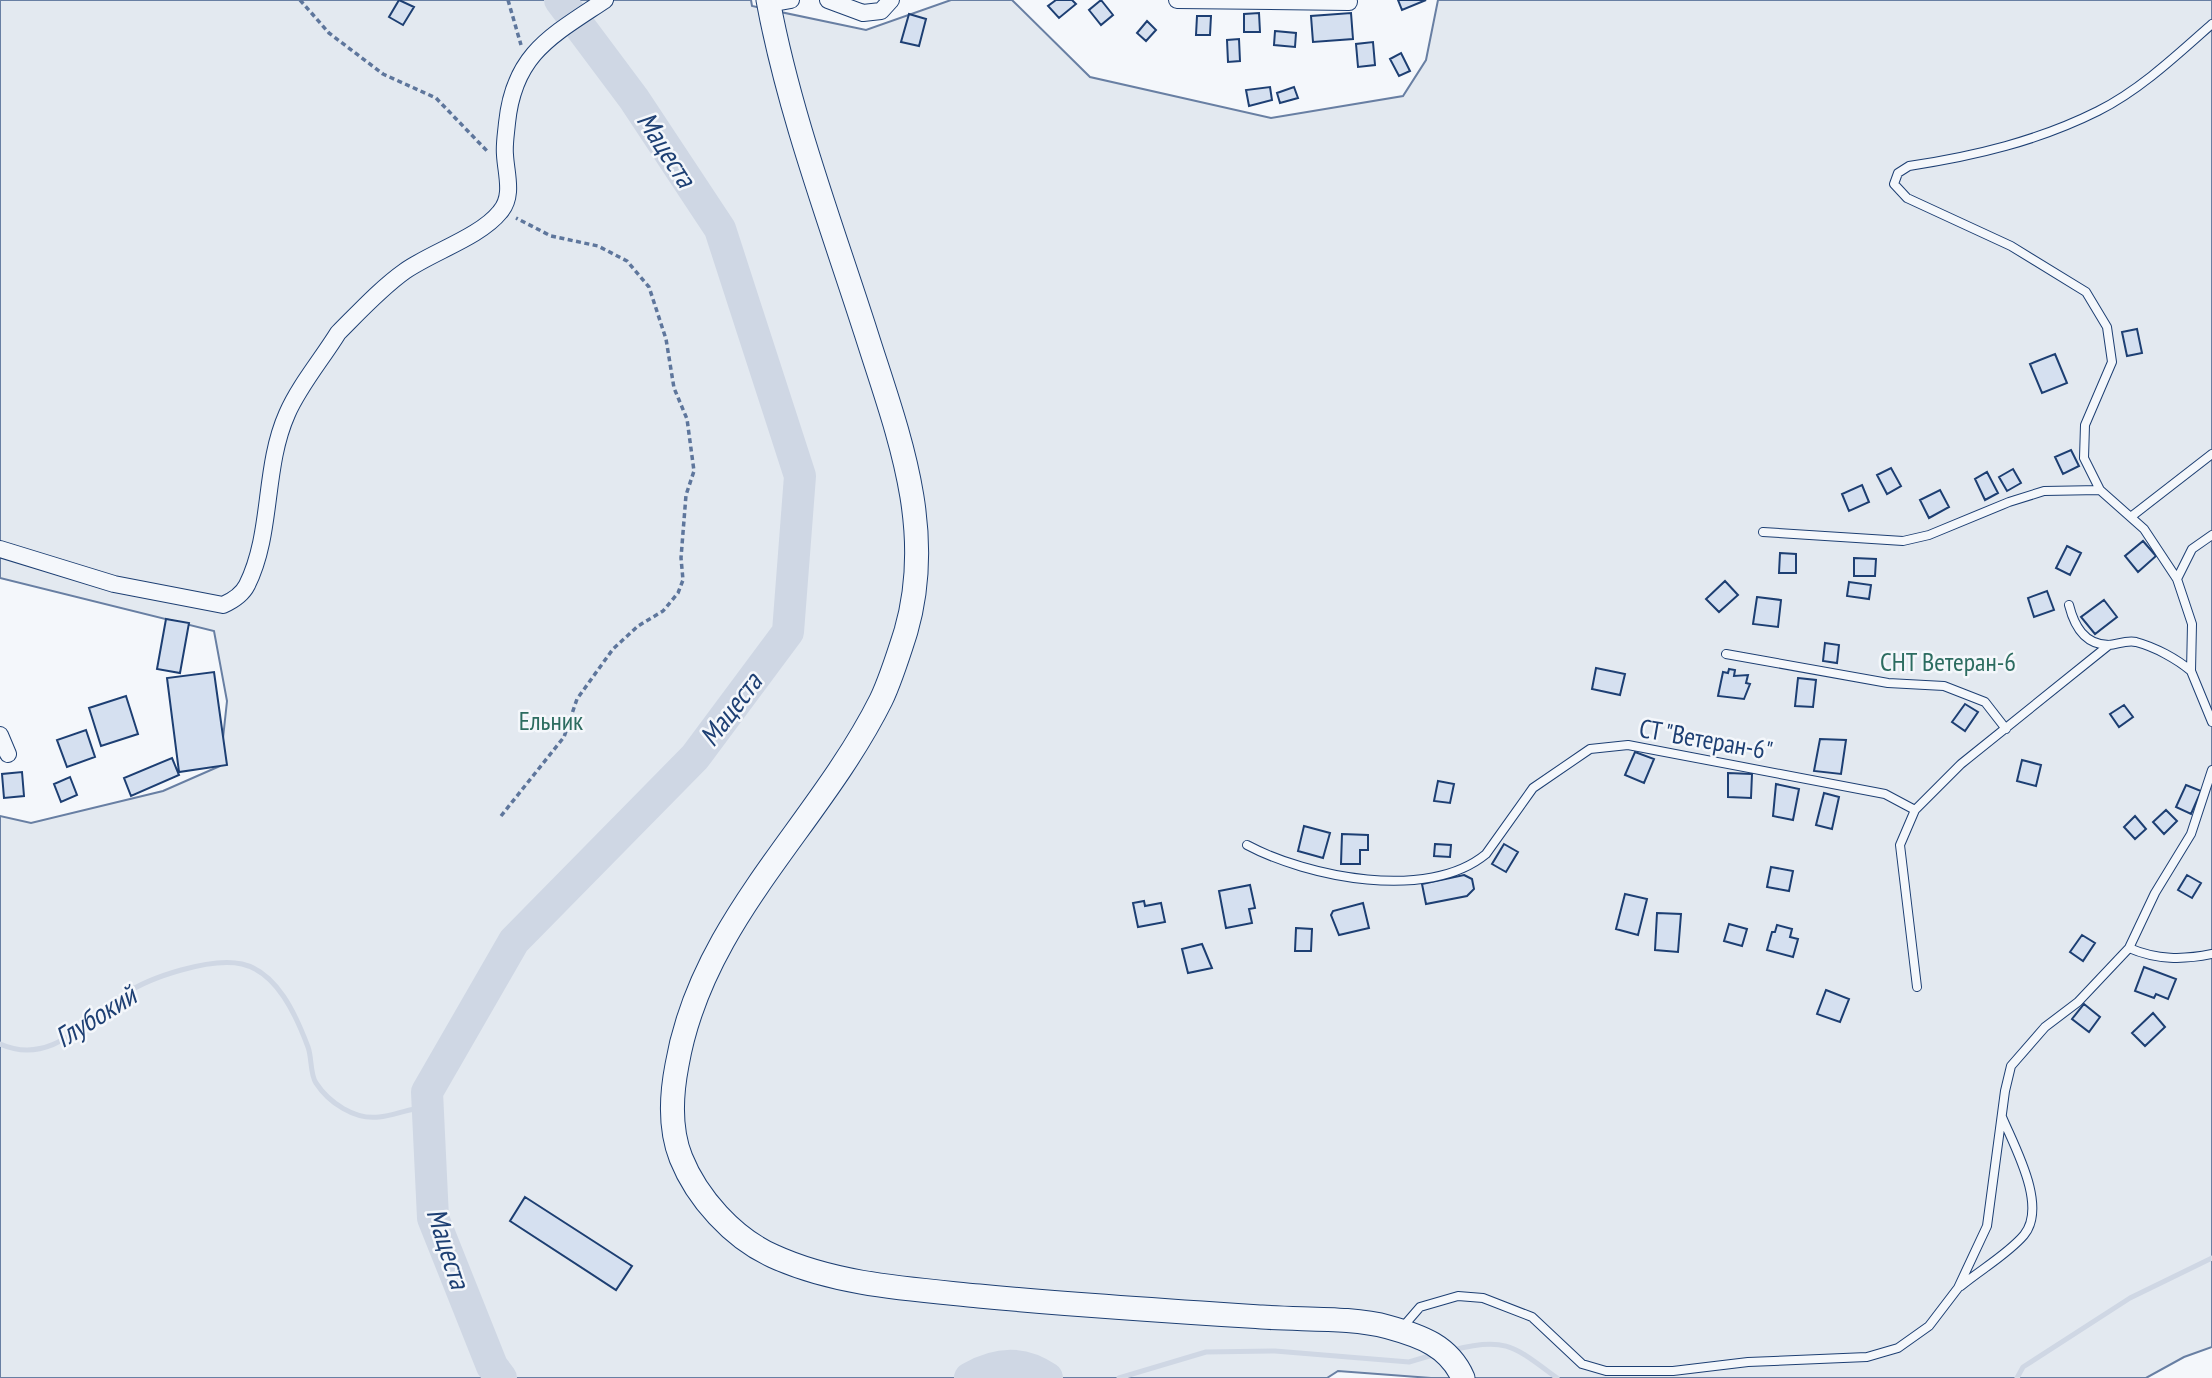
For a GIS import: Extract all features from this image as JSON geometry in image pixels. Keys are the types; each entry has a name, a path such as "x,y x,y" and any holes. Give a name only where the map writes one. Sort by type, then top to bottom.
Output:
{"street":[{"path":"0,550 114,584 206,603 223,605 234,599 246,586 261,536 270,469 287,413 338,333 404,272 489,222 502,211 509,183 504,153 510,96 525,62 554,34 604,0"},
{"path":"828,0 863,13 881,11 891,0"},
{"path":"1177,0 1349,2"},
{"path":"776,1 785,75 907,463 919,545 907,627 881,699 834,776 761,876 700,983 687,1019 672,1091 672,1125 680,1157 694,1184 713,1210 739,1234 768,1254 805,1268 896,1288 1079,1306 1384,1325 1430,1341 1452,1358 1463,1378"},
{"path":"0,735 8,754"}],"lane":[{"path":"2212,24 2139,84 2099,110 2018,144 1909,166 1898,173 1894,184 1907,198 2011,246 2086,292 2107,327 2112,362 2085,425 2084,458 2100,490 2132,516 2158,548 2177,579 2192,624 2191,671 2212,722"},
{"path":"2132,516 2212,454"},
{"path":"1763,532 1903,541 1929,535 2044,491 2100,490"},
{"path":"2177,579 2192,549 2212,535"},
{"path":"2068,605 2074,626 2084,636 2109,645 2136,642 2179,661 2191,671"},
{"path":"1917,987 1900,845 1915,810 1961,764 2109,645"},
{"path":"1726,654 1888,682 1944,686 1984,702 2006,729"},
{"name":"СТ \"Ветеран-6\"","path":"1247,845 1298,868 1334,876 1384,880 1435,876 1475,862 1486,854 1533,788 1578,757 1590,749 1628,745 1885,794 1915,810"},
{"path":"1399,1331 1420,1307 1458,1296 1483,1298 1532,1317 1583,1364 1606,1371 1673,1371 1760,1361 1867,1357 1898,1348 1929,1326 1958,1288 1987,1226 2001,1115 2011,1066 2045,1027 2078,1002 2129,948 2155,893 2191,835 2212,770"},
{"path":"2129,948 2150,957 2190,958 2212,954"},
{"path":"1958,1288 2025,1234 2033,1214 2029,1186 2001,1115"}],"path":[{"path":"300,0 329,33 383,74 436,98 491,156"},
{"path":"508,0 525,62"},
{"path":"501,816 564,737 577,699 613,649 638,626 663,611 678,593 683,580 681,558 686,495 694,471 687,419 674,388 666,339 649,287 627,261 598,246 551,236 502,211"}],"green space":[{"path":"0,0 751,0 752,6 866,30 951,0 1012,0 1090,77 1271,118 1403,96 1426,60 1438,0 2212,0 2212,1347 2184,1357 2146,1378 1431,1378 1338,1371 1327,1378 0,1378 0,816 31,823 163,791 220,766 227,701 214,631 0,578"}],"building":[{"path":"399,0 414,7 403,25 389,17"},
{"path":"1056,0 1072,0 1076,4 1059,18 1048,6"},
{"path":"1101,0 1113,15 1101,25 1089,10"},
{"path":"1398,0 1426,0 1402,10"},
{"path":"1259,13 1260,32 1244,32 1244,14"},
{"path":"1351,13 1353,39 1313,42 1311,16"},
{"path":"909,14 926,19 919,46 901,42"},
{"path":"1197,16 1211,16 1210,35 1196,35"},
{"path":"1147,21 1156,30 1146,41 1137,33"},
{"path":"1275,31 1296,33 1295,47 1274,45"},
{"path":"1239,39 1240,61 1228,62 1227,40"},
{"path":"1373,42 1375,65 1358,67 1356,44"},
{"path":"1401,53 1410,71 1399,76 1390,59"},
{"path":"1270,87 1272,100 1249,106 1246,90"},
{"path":"1294,87 1298,98 1280,103 1277,93"},
{"path":"2137,329 2142,353 2127,356 2122,332"},
{"path":"2055,354 2067,383 2042,393 2030,364"},
{"path":"2071,450 2079,466 2063,474 2055,457"},
{"path":"1891,468 1901,486 1887,494 1877,475"},
{"path":"2013,469 2021,483 2007,491 1999,477"},
{"path":"1987,472 1998,493 1985,500 1975,479"},
{"path":"1862,485 1869,502 1849,511 1842,494"},
{"path":"1940,490 1949,507 1929,518 1920,500"},
{"path":"2143,541 2156,556 2138,572 2125,556"},
{"path":"2067,546 2081,553 2070,575 2056,568"},
{"path":"1780,553 1796,554 1796,573 1779,573"},
{"path":"1854,558 1876,559 1875,576 1854,576"},
{"path":"1725,581 1738,595 1719,612 1706,599"},
{"path":"1849,582 1871,585 1869,599 1847,596"},
{"path":"2047,591 2054,610 2034,617 2028,598"},
{"path":"1757,597 1781,600 1778,627 1753,624"},
{"path":"2104,600 2117,617 2095,634 2081,617"},
{"path":"166,619 189,623 180,673 157,669"},
{"path":"1825,643 1839,645 1837,663 1823,661"},
{"path":"1596,668 1625,674 1620,695 1592,689"},
{"path":"1729,669 1735,670 1734,676 1748,675 1746,683 1750,684 1744,699 1718,696 1723,672 1728,673"},
{"path":"214,672 227,765 179,772 167,678"},
{"path":"1798,678 1816,680 1813,707 1795,706"},
{"path":"126,696 138,734 101,746 89,708"},
{"path":"1965,704 1978,712 1965,731 1952,722"},
{"path":"2124,705 2133,717 2119,727 2110,714"},
{"path":"86,730 95,757 67,767 57,740"},
{"path":"1820,739 1846,740 1841,774 1814,771"},
{"path":"1635,752 1654,759 1644,783 1625,775"},
{"path":"172,758 179,775 131,796 124,778"},
{"path":"2022,760 2041,765 2036,786 2017,781"},
{"path":"22,772 24,796 4,798 2,774"},
{"path":"1728,773 1752,774 1751,798 1728,797"},
{"path":"70,777 77,795 61,802 54,784"},
{"path":"1438,781 1454,784 1450,803 1434,801"},
{"path":"1776,784 1799,789 1793,820 1773,816"},
{"path":"2186,785 2201,791 2191,814 2176,807"},
{"path":"1824,793 1839,797 1832,829 1816,825"},
{"path":"2166,810 2177,821 2164,834 2153,822"},
{"path":"2135,816 2146,829 2135,839 2124,827"},
{"path":"1304,826 1330,833 1323,858 1298,851"},
{"path":"1342,834 1368,835 1368,850 1360,850 1360,864 1341,864"},
{"path":"1435,844 1451,845 1450,857 1434,856"},
{"path":"1504,844 1518,852 1506,872 1492,864"},
{"path":"1771,867 1793,871 1789,891 1767,887"},
{"path":"1464,875 1472,879 1474,889 1467,896 1426,904 1422,884"},
{"path":"2187,875 2201,883 2192,898 2178,890"},
{"path":"1250,885 1255,908 1249,909 1252,923 1226,928 1219,891"},
{"path":"1625,894 1647,899 1638,935 1616,929"},
{"path":"1144,901 1145,906 1161,903 1165,922 1138,927 1133,903"},
{"path":"1363,903 1369,928 1339,935 1331,915 1333,911"},
{"path":"1657,913 1681,914 1678,952 1655,950"},
{"path":"1729,924 1747,929 1742,946 1724,941"},
{"path":"1777,925 1792,929 1790,937 1798,939 1793,957 1767,950"},
{"path":"1296,928 1312,929 1311,951 1295,951"},
{"path":"2082,935 2095,943 2083,961 2070,952"},
{"path":"1202,944 1212,968 1188,973 1182,949"},
{"path":"2144,967 2176,979 2168,999 2156,994 2154,998 2135,991"},
{"path":"1826,990 1849,999 1840,1022 1817,1014"},
{"path":"2084,1004 2100,1017 2089,1032 2072,1019"},
{"path":"2153,1013 2165,1027 2145,1046 2132,1033"},
{"path":"525,1197 632,1266 616,1290 510,1221"}],"waterway":[{"name":"Мацеста","path":"501,1378 492,1366 433,1218 427,1092 514,941 695,757 788,632 800,476 720,229 634,99 560,0"},
{"name":"Глубокий","path":"0,1044 19,1049 52,1045 82,1027 125,994 149,981 214,963 242,964 265,976 284,996 308,1047 314,1079 321,1090 343,1109 361,1116 384,1116 415,1109 427,1092"},
{"path":"2017,1378 2023,1367 2130,1298 2212,1258"},
{"path":"1453,1350 1486,1344 1509,1347 1557,1378"},
{"path":"1119,1378 1206,1352 1275,1351 1409,1362 1436,1354"},
{"name":"Мацеста","path":"970,1378 989,1369 1009,1366 1028,1368 1047,1378"}],"park label":[{"name":"СНТ Ветеран-6","path":"1948,661"},
{"name":"Ельник","path":"551,720"}]}
